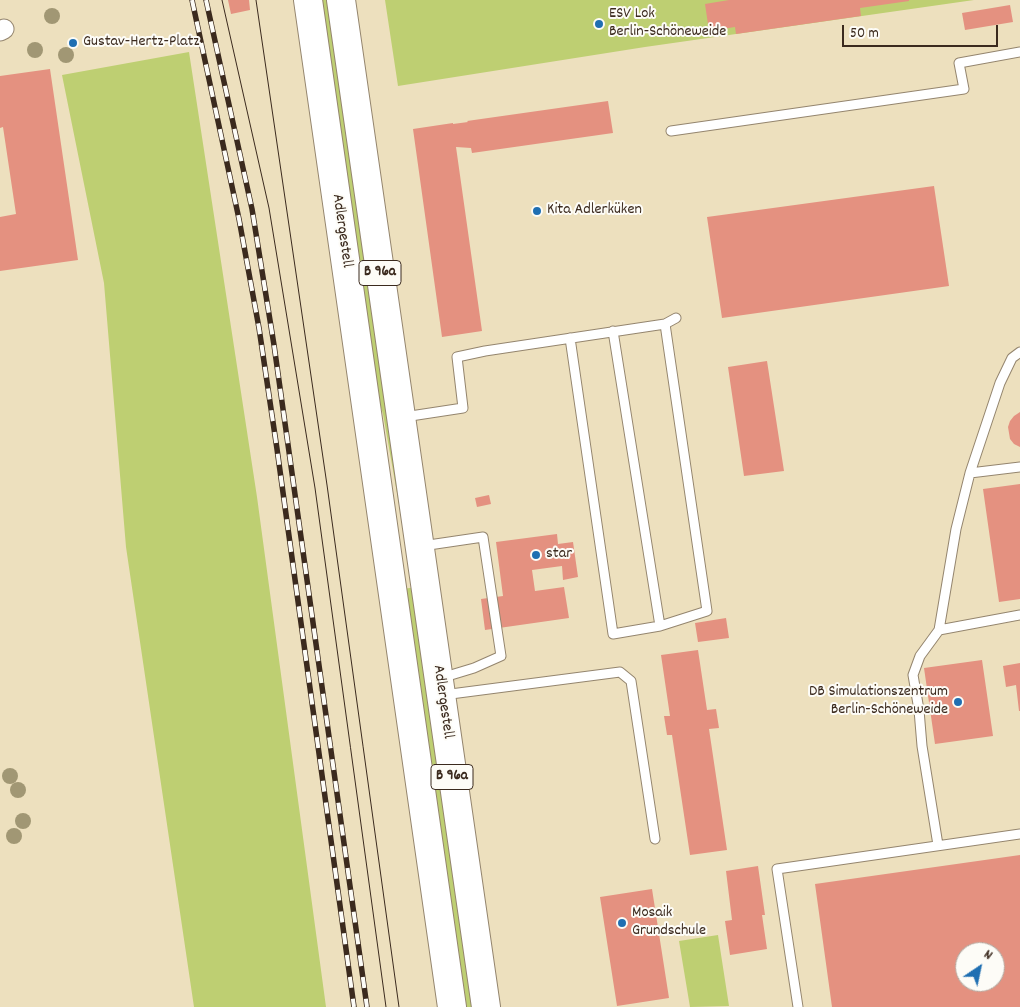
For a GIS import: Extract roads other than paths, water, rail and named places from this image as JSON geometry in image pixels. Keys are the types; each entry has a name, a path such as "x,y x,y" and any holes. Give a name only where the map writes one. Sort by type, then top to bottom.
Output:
{"main road":[{"name":"Adlergestell","path":"308,0 452,1007"},
{"name":"Adlergestell","path":"341,0 486,1007"},
{"path":"387,551 419,546"}],"lane":[{"path":"671,130 964,89 959,63 1020,52"},
{"path":"401,417 463,408 457,357 485,351 664,324 676,318"},
{"path":"570,338 613,634 660,626 707,611 664,324"},
{"path":"613,331 660,626"},
{"path":"938,845 913,675 920,656 939,630 956,529 970,473 1000,383 1012,358 1020,352"},
{"path":"970,473 1020,467"},
{"path":"419,546 483,536 501,656 474,668 440,687"},
{"path":"939,630 1020,615"},
{"path":"440,687 620,672 631,681 655,839"},
{"path":"798,1007 777,868 1020,834"}],"tram line":[{"path":"222,0 269,208 315,488 386,1007"},
{"path":"256,0 327,485 399,1007"}],"railway":[{"path":"192,0 239,219 259,328 354,1007"},
{"path":"206,0 252,209 274,345 367,1007"}],"place":[{"name":"ESV Lok Berlin-Schöneweide","path":"599,24"},
{"name":"Gustav-Hertz-Platz","path":"73,43"},
{"name":"Kita Adlerküken","path":"537,211"},
{"name":"star","path":"536,555"},
{"name":"DB Simulationszentrum Berlin-Schöneweide","path":"958,702"},
{"name":"Mosaik Grundschule","path":"622,923"}]}
